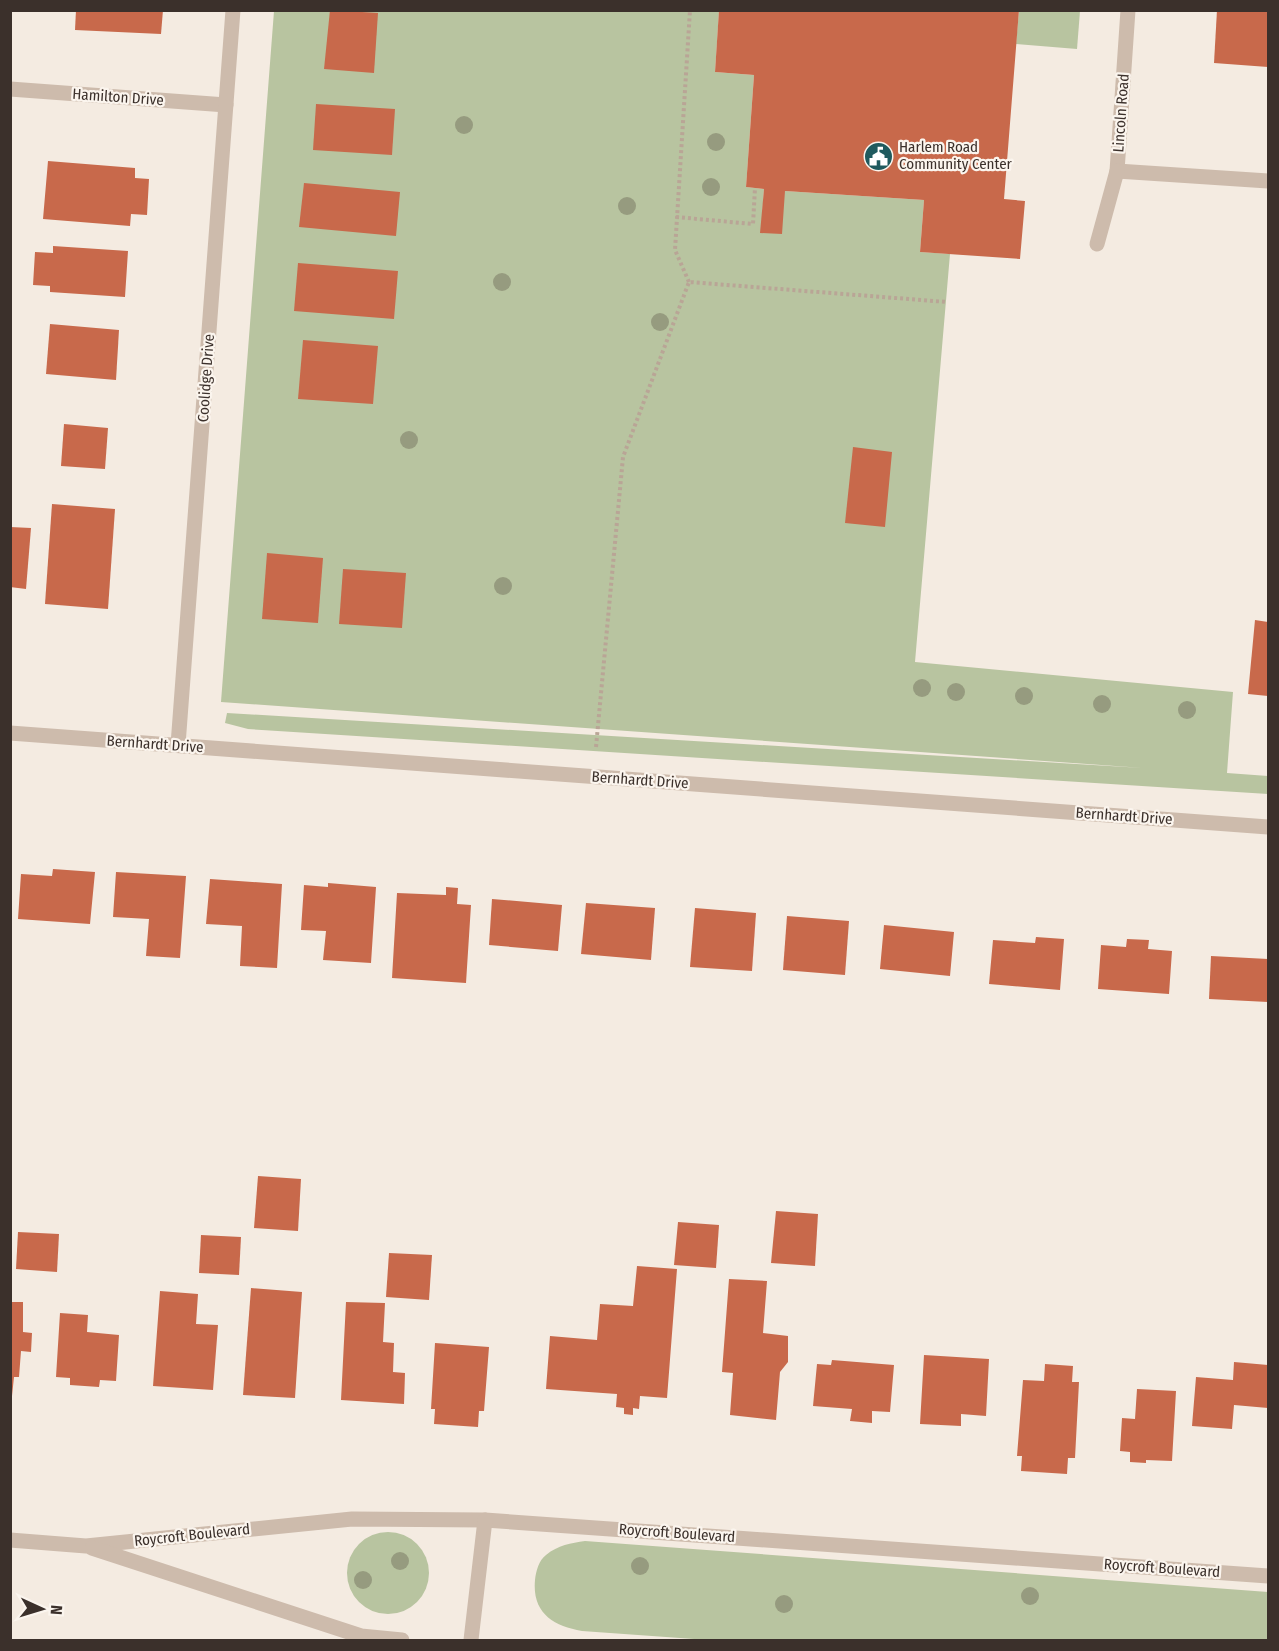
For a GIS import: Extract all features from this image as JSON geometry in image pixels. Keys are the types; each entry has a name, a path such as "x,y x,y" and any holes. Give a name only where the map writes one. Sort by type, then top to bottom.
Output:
{"street":[{"name":"Coolidge Drive","path":"178,745 233,10"},
{"name":"Lincoln Road","path":"1128,10 1117,171 1269,181"},
{"name":"Hamilton Drive","path":"10,89 226,105"},
{"path":"1096,244 1117,171"},
{"name":"Bernhardt Drive","path":"10,733 1269,827"},
{"name":"Roycroft Boulevard","path":"10,1540 86,1546 352,1519 485,1520 1269,1576"},
{"path":"471,1641 485,1520"},
{"name":"Roycroft Boulevard","path":"86,1546 361,1636 402,1641"}],"path":[{"path":"596,751 623,457 688,282 675,250 690,10"},
{"path":"676,217 753,224 755,188"},
{"path":"688,282 946,302"}],"green space":[{"path":"274,11 719,11 715,72 754,75 746,187 764,189 761,233 785,191 924,200 920,252 950,254 915,662 1233,692 1227,773 1268,776 1268,794 248,729 225,723 227,713 1143,768 221,702"},
{"path":"1019,11 1080,11 1077,49 1016,44"},
{"path":"388,1532 404,1535 417,1544 426,1557 429,1573 426,1589 417,1602 404,1611 388,1614 372,1611 359,1602 350,1589 347,1573 350,1557 359,1544 372,1535"},
{"path":"585,1541 1268,1592 1268,1640 708,1640 582,1631 562,1626 546,1616 537,1601 535,1580 538,1566 546,1555 560,1547"}],"building":[{"path":"76,10 163,10 161,34 75,30"},
{"path":"330,10 378,13 374,73 324,69"},
{"name":"Harlem Road Community Center","path":"719,10 1019,10 1004,199 1025,201 1020,259 920,252 924,200 785,191 782,234 760,233 764,189 746,187 754,75 715,72"},
{"path":"1217,10 1268,10 1268,67 1214,63"},
{"path":"316,104 395,109 392,155 313,150"},
{"path":"48,161 135,168 135,178 149,179 147,215 131,214 130,226 43,219"},
{"path":"304,183 400,192 396,236 299,227"},
{"path":"53,246 128,251 125,297 50,292 50,286 33,285 35,252 53,253"},
{"path":"298,263 398,271 394,319 294,311"},
{"path":"50,324 119,330 116,380 46,374"},
{"path":"303,340 378,346 373,404 298,399"},
{"path":"64,424 108,428 105,469 61,466"},
{"path":"853,447 892,452 885,527 845,523"},
{"path":"52,504 115,509 108,609 45,604"},
{"path":"10,527 31,528 26,589 10,587"},
{"path":"267,553 323,558 318,623 262,619"},
{"path":"343,569 406,573 402,628 339,624"},
{"path":"1255,620 1268,622 1268,696 1248,694"},
{"path":"53,869 95,872 90,924 18,919 21,874 52,876"},
{"path":"116,872 186,876 180,958 146,956 149,919 113,917"},
{"path":"210,879 282,884 277,968 240,966 242,926 206,924"},
{"path":"328,883 376,887 371,963 323,960 326,931 301,930 304,885 328,887"},
{"path":"446,887 458,888 457,904 471,905 466,983 392,978 397,893 446,895"},
{"path":"492,899 562,905 558,951 489,945"},
{"path":"586,903 655,908 651,960 581,954"},
{"path":"695,908 756,913 752,971 690,967"},
{"path":"787,916 849,921 845,975 783,970"},
{"path":"884,925 954,932 950,976 880,969"},
{"path":"1036,937 1064,939 1060,990 989,984 993,940 1035,943"},
{"path":"1127,939 1149,940 1148,949 1172,951 1169,994 1098,989 1101,945 1126,947"},
{"path":"1211,956 1268,959 1268,1002 1209,999"},
{"path":"258,1176 301,1179 298,1231 254,1228"},
{"path":"776,1211 818,1214 815,1266 771,1263"},
{"path":"678,1222 719,1225 716,1268 674,1265"},
{"path":"18,1232 59,1234 57,1272 16,1269"},
{"path":"201,1235 241,1237 239,1275 199,1273"},
{"path":"389,1253 432,1255 429,1300 386,1297"},
{"path":"637,1266 677,1269 667,1398 640,1396 639,1409 633,1408 633,1415 624,1414 624,1408 616,1407 617,1394 546,1389 550,1336 597,1340 600,1304 633,1306"},
{"path":"729,1279 767,1281 763,1333 788,1336 788,1362 780,1372 776,1420 730,1415 733,1373 722,1372"},
{"path":"251,1288 302,1292 295,1398 243,1395"},
{"path":"160,1291 198,1294 196,1324 218,1325 213,1390 153,1386"},
{"path":"10,1302 23,1302 23,1332 32,1333 31,1352 21,1351 19,1377 14,1377 12,1396 10,1396"},
{"path":"346,1302 385,1303 383,1342 394,1343 393,1372 405,1373 404,1404 341,1400"},
{"path":"60,1313 88,1315 87,1332 119,1335 116,1381 100,1380 99,1387 70,1385 70,1378 56,1377"},
{"path":"435,1343 489,1347 484,1411 479,1411 478,1427 434,1424 435,1409 431,1409"},
{"path":"924,1355 989,1359 986,1416 961,1414 961,1426 920,1424"},
{"path":"832,1360 894,1365 890,1412 872,1411 872,1423 850,1421 852,1409 813,1406 817,1364 831,1365"},
{"path":"1234,1362 1268,1365 1268,1408 1234,1405 1232,1429 1192,1426 1196,1377 1233,1380"},
{"path":"1045,1364 1073,1366 1072,1382 1079,1382 1075,1458 1068,1458 1067,1474 1021,1471 1022,1456 1017,1456 1023,1380 1044,1381"},
{"path":"1137,1389 1176,1391 1172,1461 1130,1462 1130,1452 1120,1451 1122,1418 1135,1419"}],"place":[{"name":"Harlem Road Community Center","path":"878,156"}]}
